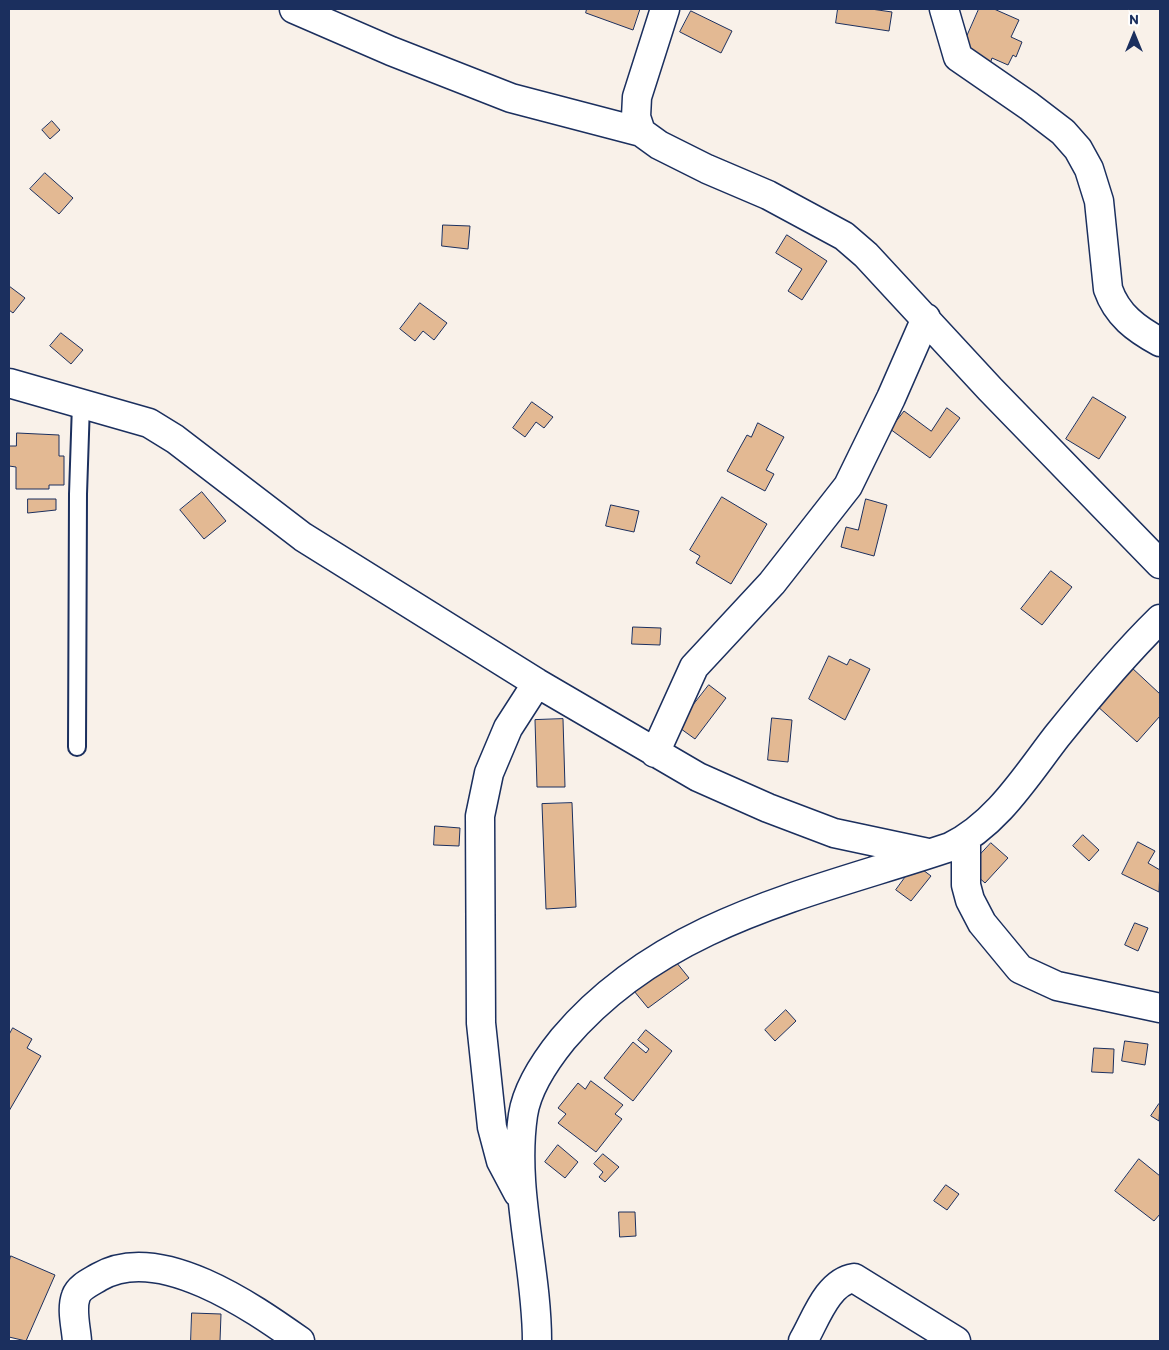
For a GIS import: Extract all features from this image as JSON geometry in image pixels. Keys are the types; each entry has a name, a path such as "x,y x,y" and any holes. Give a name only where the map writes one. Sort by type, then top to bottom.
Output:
{"street":[{"path":"294,9 392,51 511,98 641,132 659,145 707,169 768,195 844,236 866,254 990,389 1160,564"},
{"path":"641,132 636,117 637,97 665,9"},
{"path":"944,9 958,57 1063,132 1078,149 1090,169 1099,201 1108,288 1113,302 1120,312 1141,331 1160,342"},
{"path":"655,753 694,667 772,583 848,486 891,398 926,318"},
{"path":"9,383 150,423 175,439 303,536 537,683 698,777 826,830 930,853"},
{"path":"537,1341 533,1270 523,1200 520,1148 523,1114 527,1100 552,1052 582,1017 621,982 666,952 725,922 930,853 966,839 1013,794 1118,663 1160,619"},
{"path":"523,1200 501,1161 492,1127 481,1023 480,816 489,773 508,728 537,683"},
{"path":"966,839 966,885 970,900 982,923 1020,969 1057,986 1160,1008"},
{"path":"77,1341 74,1305 76,1294 81,1288 109,1271 142,1268 172,1271 209,1286 233,1298 300,1341"},
{"path":"803,1341 834,1288 847,1279 854,1278 956,1341"}],"lane":[{"path":"77,746 78,494 81,404"}],"building":[{"path":"587,9 640,9 633,30 586,13"},
{"path":"838,9 871,9 892,12 889,31 836,23"},
{"path":"979,9 994,9 1019,20 1011,37 1022,42 1016,57 1013,55 1008,65 992,58 990,64 961,50"},
{"path":"691,11 732,31 721,53 680,32"},
{"path":"52,121 60,130 50,139 42,130"},
{"path":"45,173 73,198 59,214 30,189"},
{"path":"443,225 470,226 468,249 442,246"},
{"path":"787,235 827,261 802,300 788,291 802,269 776,253"},
{"path":"9,286 25,298 13,313 9,310"},
{"path":"420,303 447,323 434,340 423,331 415,341 400,329"},
{"path":"61,333 83,350 71,364 50,346"},
{"path":"1093,397 1126,417 1099,459 1066,439"},
{"path":"532,402 553,417 544,428 536,422 525,437 513,428"},
{"path":"947,408 960,418 930,458 890,429 904,411 931,431"},
{"path":"758,423 784,437 766,470 774,474 765,491 727,471 747,435 751,437"},
{"path":"17,433 59,435 59,456 64,456 64,485 49,485 49,489 16,489 16,467 9,466 9,446 16,446"},
{"path":"202,492 226,521 204,539 180,510"},
{"path":"722,497 767,524 731,584 696,563 700,556 690,550"},
{"path":"28,499 56,499 56,510 28,513"},
{"path":"866,499 887,505 874,556 841,547 846,527 858,530"},
{"path":"611,505 639,511 634,532 606,526"},
{"path":"1051,571 1072,587 1042,625 1021,609"},
{"path":"633,627 661,628 660,645 632,644"},
{"path":"829,656 847,665 850,659 870,669 845,720 809,699"},
{"path":"1131,667 1160,694 1160,716 1137,742 1096,705"},
{"path":"709,685 726,698 695,739 677,726"},
{"path":"772,718 792,720 788,762 768,760"},
{"path":"563,719 565,787 537,787 535,720"},
{"path":"572,803 576,907 546,909 542,804"},
{"path":"435,826 460,828 459,846 434,845"},
{"path":"1083,835 1099,850 1089,861 1073,846"},
{"path":"1138,842 1155,851 1148,863 1160,870 1159,892 1122,874"},
{"path":"991,843 1008,858 985,883 968,868"},
{"path":"915,864 931,876 911,901 896,890"},
{"path":"1135,923 1148,928 1138,951 1125,945"},
{"path":"672,957 689,978 648,1008 634,991"},
{"path":"786,1010 796,1021 775,1041 765,1030"},
{"path":"13,1028 32,1039 27,1048 41,1056 9,1111 9,1035"},
{"path":"646,1030 672,1051 633,1101 604,1078 633,1042 646,1053 649,1049 638,1040"},
{"path":"1125,1041 1148,1044 1145,1065 1122,1061"},
{"path":"1094,1048 1114,1049 1113,1073 1092,1072"},
{"path":"591,1081 623,1105 615,1114 622,1119 596,1152 558,1123 566,1114 558,1108 578,1083 585,1089"},
{"path":"1160,1105 1159,1121 1151,1116"},
{"path":"558,1145 578,1162 565,1178 545,1162"},
{"path":"603,1154 619,1167 605,1182 599,1177 603,1172 594,1164"},
{"path":"1139,1159 1160,1176 1160,1214 1154,1221 1115,1191"},
{"path":"946,1185 959,1194 947,1210 934,1201"},
{"path":"619,1212 635,1212 636,1236 620,1237"},
{"path":"11,1256 55,1275 26,1341 9,1337 9,1262"},
{"path":"192,1313 221,1314 220,1341 191,1341"}]}
